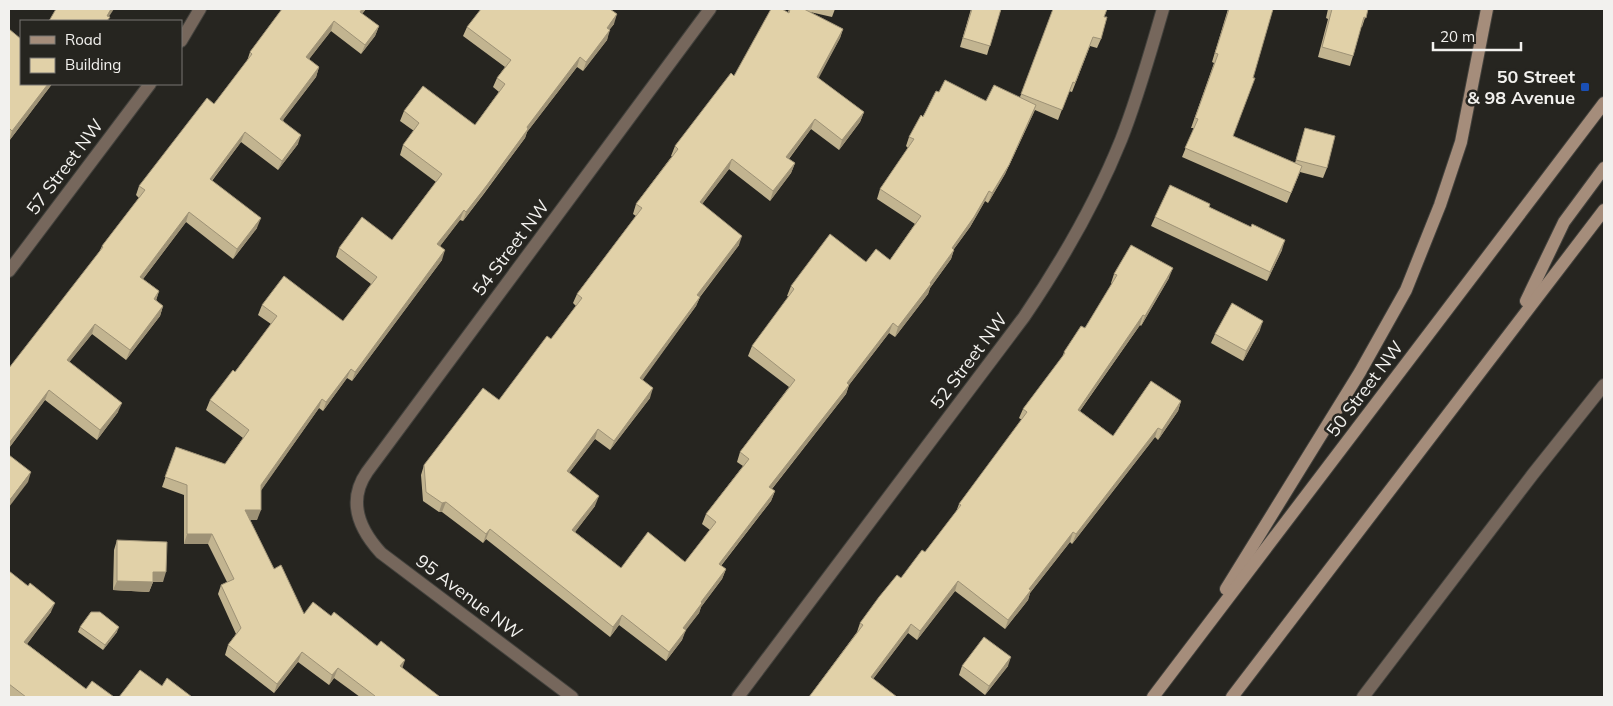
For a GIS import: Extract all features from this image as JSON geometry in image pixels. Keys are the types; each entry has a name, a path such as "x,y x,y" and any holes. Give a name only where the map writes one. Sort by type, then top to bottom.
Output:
{"main road":[{"path":"1188,651 1360,372 1406,290 1440,205 1461,142 1487,9"},
{"name":"50 Street NW","path":"1153,697 1604,103"},
{"path":"1516,324 1564,222 1604,168"},
{"path":"1232,697 1604,210"}],"street":[{"path":"182,39 200,9"},
{"name":"54 Street NW","path":"358,514 356,496 361,481 710,9"},
{"name":"52 Street NW","path":"738,697 1018,325 1078,232 1121,141 1138,93 1163,9"},
{"name":"57 Street NW","path":"9,271 149,85"},
{"path":"1363,697 1604,385"},
{"name":"95 Avenue NW","path":"358,514 369,540 380,553 572,697"}],"building":[{"path":"56,9 111,9 107,16 110,17 108,20 50,20"},
{"path":"282,9 362,9 360,12 379,26 365,45 334,21 306,57 319,67 280,119 301,135 282,161 245,132 210,179 261,218 237,249 189,212 140,277 159,291 154,299 163,306 130,350 95,324 67,360 122,403 100,430 49,390 9,443 9,368 145,190 139,186 207,98 214,104 252,54 250,52"},
{"path":"481,9 610,9 617,14 607,28 610,30 586,62 580,57 527,127 528,129 487,185 437,244 445,250 355,372 351,369 326,402 322,399 261,485 261,510 245,510 274,569 281,565 304,614 313,602 331,616 334,612 377,646 381,641 405,660 400,666 440,697 374,697 338,668 332,675 302,652 277,684 228,645 241,628 221,585 234,579 212,534 187,534 187,485 165,477 176,447 225,464 249,430 210,400 233,370 235,372 277,316 262,305 284,276 343,321 377,277 339,248 362,217 392,240 442,174 403,145 419,123 404,111 423,86 475,125 505,84 497,78 511,60 467,27"},
{"path":"771,9 782,9 789,13 790,9 804,9 843,29 817,77 864,112 842,140 815,119 786,157 795,163 773,191 732,159 700,202 742,236 697,295 700,297 640,378 653,388 614,441 598,429 567,471 599,496 572,530 621,568 648,532 685,562 716,522 706,514 749,459 740,452 795,380 752,346 794,289 791,286 830,234 866,262 876,249 890,260 921,216 880,189 914,139 909,137 921,115 923,117 936,91 939,92 945,80 986,101 994,85 1036,105 1009,165 992,193 989,191 974,217 952,248 954,250 898,327 893,323 847,383 849,385 769,487 775,491 719,564 726,569 683,628 686,630 669,652 622,615 613,627 490,529 486,534 446,502 442,503 426,492 424,465 483,388 499,400 547,336 551,339 582,298 577,294 642,208 636,204 678,149 675,146 731,73 734,76"},
{"path":"972,9 1001,9 990,46 963,38"},
{"path":"1053,9 1107,9 1104,17 1107,17 1101,39 1093,37 1062,110 1021,94"},
{"path":"1229,9 1273,9 1253,78 1255,78 1233,136 1302,166 1291,193 1185,148 1198,119 1195,118 1218,54 1215,53"},
{"path":"1332,9 1368,9 1353,56 1322,47"},
{"path":"9,29 20,38 20,85 47,85 12,131 9,128"},
{"path":"1305,128 1335,136 1327,168 1296,160"},
{"path":"1170,185 1210,204 1209,207 1251,227 1252,224 1285,240 1270,272 1155,217"},
{"path":"1131,245 1173,268 1145,316 1143,315 1078,410 1113,436 1151,381 1181,401 1162,430 1158,428 1076,534 1073,532 1029,589 1031,590 1008,620 958,581 920,631 911,624 871,677 897,697 809,697 863,625 860,623 879,597 897,575 901,578 922,550 925,552 961,505 959,504 1027,412 1023,409 1065,353 1081,326 1085,328 1117,275 1114,274"},
{"path":"1232,303 1263,321 1246,351 1215,334"},
{"path":"9,455 31,472 9,501"},
{"path":"117,540 167,542 166,572 153,572 153,582 117,581"},
{"path":"9,571 28,586 30,583 55,603 24,642 86,689 92,681 114,697 26,697 9,684"},
{"path":"91,612 100,612 119,627 105,645 80,627"},
{"path":"984,637 1011,657 989,686 962,666"},
{"path":"140,670 162,686 167,678 192,697 119,697"}],"place":[{"name":"50 Street & 98 Avenue","path":"1585,87"}]}
